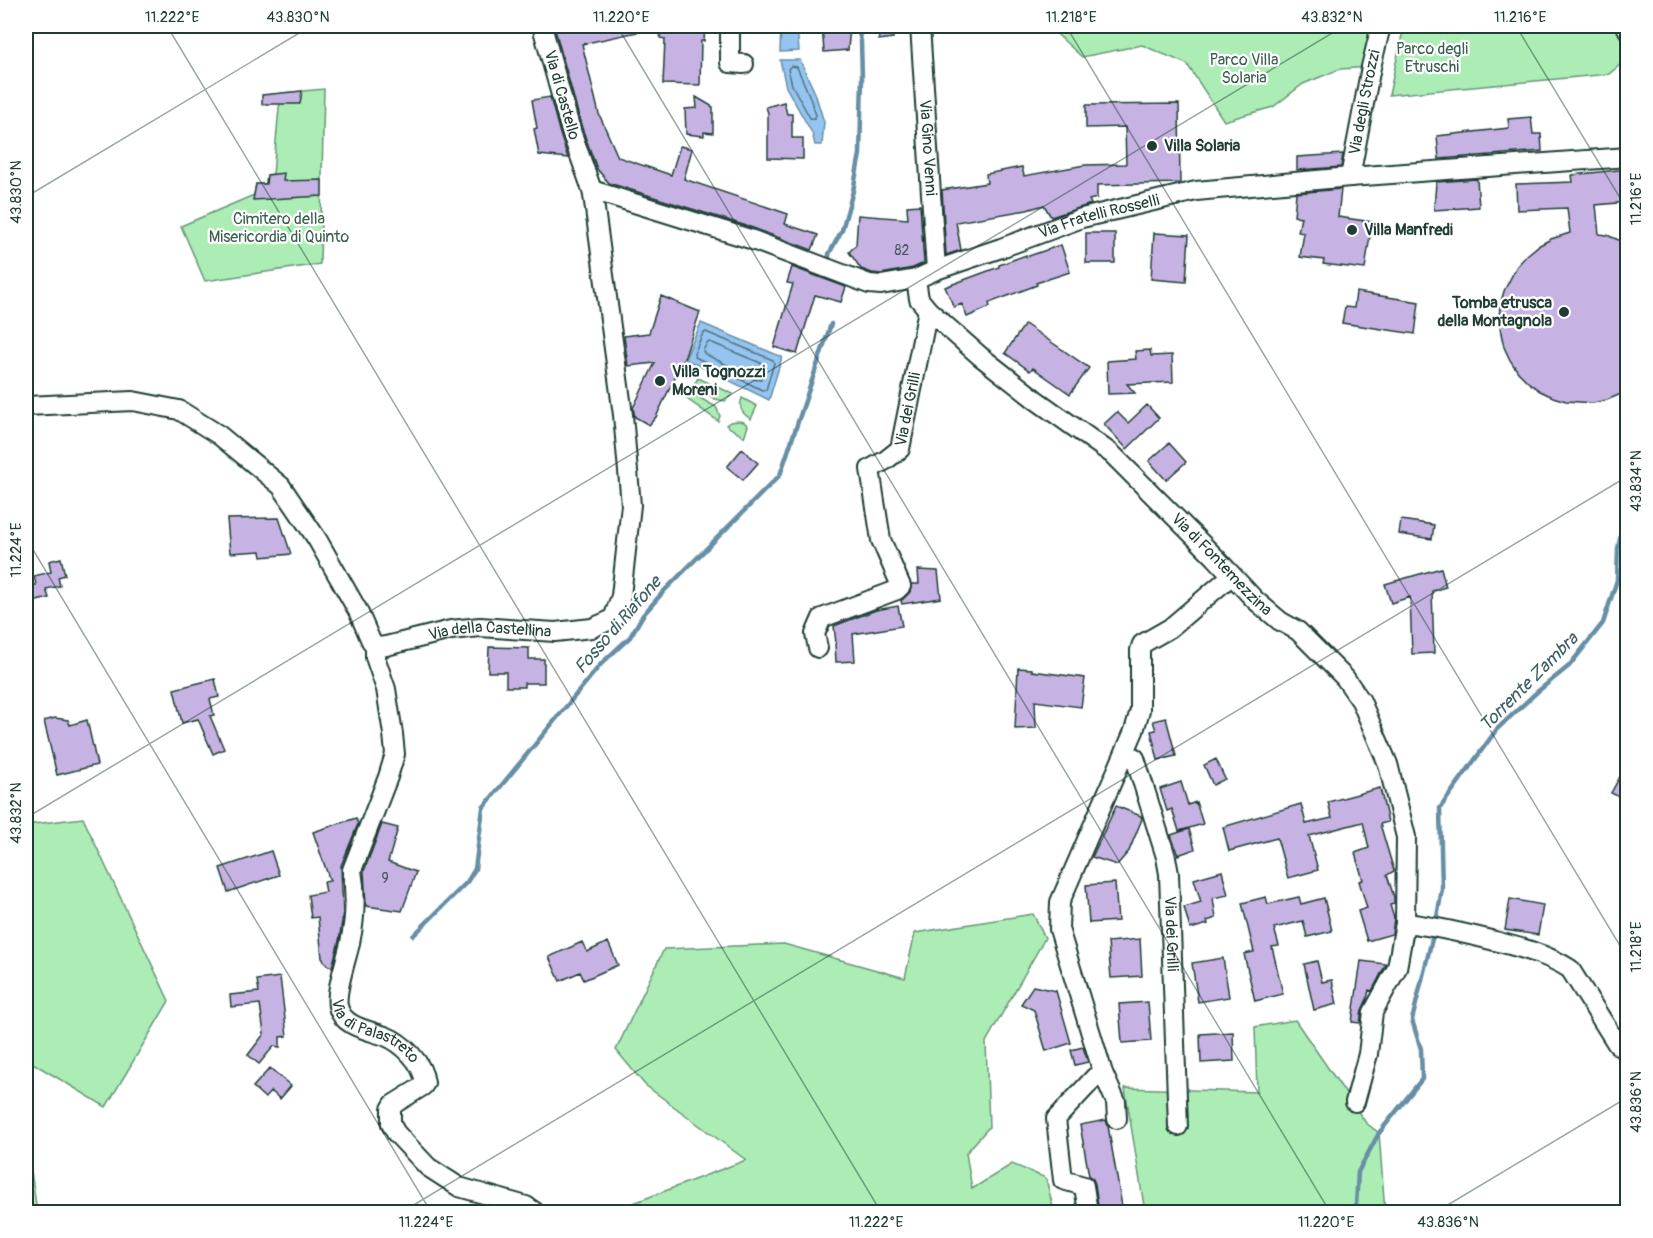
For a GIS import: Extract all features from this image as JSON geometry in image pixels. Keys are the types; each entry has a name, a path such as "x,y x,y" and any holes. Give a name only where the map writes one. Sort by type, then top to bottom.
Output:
{"street":[{"path":"730,26 733,63"},
{"name":"Via Gino Venni","path":"920,26 936,270"},
{"name":"Via degli Strozzi","path":"1350,177 1381,26"},
{"path":"1626,26 1628,30"},
{"name":"Via di Castello","path":"540,29 571,131 584,164"},
{"name":"Via Fratelli Rosselli","path":"592,190 750,239 869,285 881,285 916,279 1082,218 1196,191 1350,177 1628,157"},
{"name":"Via della Castellina","path":"375,646 386,646 451,630 480,627 555,632 592,628 613,619 621,596 632,505 623,415 592,190 584,164"},
{"name":"Via di Fontemezzina","path":"916,279 920,299 928,310 989,364 1112,454 1255,600 1280,621 1298,631 1346,678 1361,701 1388,764 1406,837 1404,923 1397,968 1373,1012 1368,1054 1355,1102"},
{"name":"Via dei Grilli","path":"818,648 815,634 822,618 900,589 881,540 870,470 900,448 928,310"},
{"path":"26,406 134,401 179,410 219,435 281,486 317,539 375,646"},
{"path":"1117,1119 1116,1102 1103,1073 1059,929 1060,902 1134,730 1140,710 1140,650 1142,644 1170,628 1232,576"},
{"name":"Via di Palastreto","path":"375,646 375,657 386,689 395,754 352,870 354,922 339,990 338,1006 347,1022 387,1037 402,1047 420,1066 425,1083 423,1086 394,1104 391,1109 391,1124 406,1145 428,1167 459,1187 526,1206 535,1212"},
{"name":"Via dei Grilli","path":"1125,753 1135,758 1166,857 1169,874 1178,1126"},
{"path":"1404,923 1447,928 1518,947 1558,962 1570,969 1617,1044 1628,1053"},
{"path":"1088,1212 1084,1186 1064,1180 1056,1119 1095,1077 1103,1073"}],"green space":[{"name":"Parco Villa Solaria","path":"1048,26 1381,26 1371,67 1340,69 1303,84 1273,107 1224,121 1187,64 1142,45 1082,57"},
{"name":"Parco degli Etruschi","path":"1404,26 1627,26 1627,59 1609,74 1389,95"},
{"name":"Cimitero della Misericordia di Quinto","path":"324,89 320,264 205,281 181,226 254,195 256,184 266,184 267,175 273,174 282,93"},
{"path":"698,378 733,394 725,401 715,399 693,386"},
{"path":"691,393 716,407 720,416 718,421 687,399"},
{"path":"742,398 757,406 751,419 742,410 740,405"},
{"path":"738,421 748,426 744,437 726,425"},
{"path":"83,818 169,1001 106,1107 26,1059 26,825"},
{"path":"1033,914 1045,938 986,1042 989,1127 966,1153 972,1189 1012,1164 1046,1178 1054,1212 610,1212 746,1160 645,1085 616,1050 664,949 784,944 905,978 915,933"},
{"path":"1295,1020 1366,1123 1379,1133 1385,1212 1145,1212 1125,1088 1257,1092 1255,1027"},
{"path":"26,1136 37,1212 26,1212"}],"water":[{"path":"781,26 797,26 799,51 780,52"},
{"path":"780,60 800,60 815,93 824,122 822,145 815,145 812,133 786,87"},
{"path":"701,323 782,357 769,400 685,359"}],"building":[{"path":"554,26 641,26 642,31 582,44 599,114 618,157 671,175 680,146 692,149 684,179 788,214 785,224 818,235 812,250 753,228 609,183 597,169 582,128"},
{"path":"661,26 705,26 704,41 701,41 700,85 663,84 665,39 660,38"},
{"path":"822,26 850,26 848,50 824,52"},
{"path":"878,26 892,26 893,38 879,40"},
{"path":"302,91 300,104 262,104 262,95"},
{"path":"550,97 568,158 539,155 532,100"},
{"path":"696,97 713,107 713,133 704,132 704,136 686,134 685,109 697,108"},
{"path":"784,102 787,114 792,114 792,138 803,138 803,159 768,158 766,107"},
{"path":"1179,104 1180,183 1097,185 1097,198 1089,200 1091,204 1051,217 1044,205 956,222 961,250 946,255 942,190 987,183 986,174 1022,167 1024,176 1085,165 1126,164 1125,127 1086,128 1086,105"},
{"path":"1531,117 1533,134 1541,134 1542,151 1439,159 1437,136 1509,128 1508,119"},
{"path":"1343,154 1341,167 1297,170 1297,157"},
{"name":"Tomba etrusca della Montagnola","path":"1628,169 1628,202 1596,205 1599,234 1628,244 1628,391 1593,403 1566,401 1540,391 1528,382 1518,372 1504,347 1499,319 1500,305 1504,291 1517,266 1538,246 1570,233 1567,208 1517,210 1516,184 1573,182 1572,175"},
{"path":"284,173 283,181 322,180 322,196 253,200 256,184 266,184 267,175"},
{"path":"1477,179 1479,207 1434,210 1436,182"},
{"name":"Villa Manfredi","path":"1341,189 1338,217 1372,222 1365,269 1323,264 1324,260 1300,257 1304,233 1298,232 1301,217 1294,216 1296,193"},
{"path":"920,205 924,263 913,268 881,274 861,269 849,252 856,245 858,215 908,219 907,206"},
{"path":"1086,233 1115,233 1115,263 1086,263"},
{"path":"1154,233 1189,235 1186,282 1151,279"},
{"path":"1061,245 1070,272 1036,283 1037,285 989,303 990,307 967,317 962,304 954,307 945,287 1026,255 1026,257"},
{"path":"792,267 846,287 841,302 815,295 797,354 774,347 793,284 787,283"},
{"path":"1356,292 1419,302 1415,334 1342,323 1345,307 1354,308"},
{"name":"Villa Tognozzi Moreni","path":"661,296 700,312 685,356 656,417 649,425 635,417 633,408 655,363 628,366 624,336 649,333"},
{"path":"1025,324 1089,368 1070,394 1033,368 1030,371 1005,353"},
{"path":"1150,350 1151,356 1172,355 1173,382 1127,384 1135,393 1108,394 1107,361 1136,359 1135,351"},
{"path":"1147,405 1159,418 1127,449 1104,424 1117,412 1128,423"},
{"path":"1169,443 1186,462 1166,480 1149,461"},
{"path":"742,449 758,463 743,480 727,467"},
{"path":"279,518 291,554 262,557 261,551 230,553 227,519"},
{"path":"1401,520 1434,525 1432,539 1399,534"},
{"path":"61,558 65,575 58,577 60,586 46,589 49,598 33,602 28,585 36,585 34,576 51,572 49,561"},
{"path":"1441,568 1446,587 1432,591 1434,653 1412,654 1410,597 1391,603 1385,584"},
{"path":"918,570 938,571 941,598 902,604 901,601 912,589 912,584 919,584"},
{"path":"898,606 902,626 853,634 855,661 836,662 834,626 876,610"},
{"path":"489,647 529,648 529,659 544,659 544,683 524,683 524,687 506,687 506,672 488,672"},
{"path":"1018,668 1085,678 1081,707 1035,701 1036,728 1015,729"},
{"path":"215,679 219,697 210,699 214,715 210,716 224,749 213,754 198,719 182,723 174,689"},
{"path":"55,718 68,720 70,725 87,720 97,765 57,775 44,721"},
{"path":"1166,718 1176,756 1158,760 1151,731 1156,730 1153,721"},
{"path":"1216,759 1225,779 1213,785 1204,765"},
{"path":"1628,762 1628,801 1611,793"},
{"path":"1181,782 1188,805 1196,802 1203,824 1179,831 1172,809 1167,811 1160,789"},
{"path":"1380,788 1388,822 1380,824 1394,871 1387,875 1394,897 1394,904 1390,905 1394,918 1392,934 1367,941 1358,911 1367,908 1359,881 1363,880 1355,853 1369,848 1363,822 1309,836 1318,870 1288,878 1277,838 1229,851 1223,827 1301,804 1306,824 1332,818 1328,802"},
{"path":"1116,806 1141,816 1142,819 1129,851 1117,865 1092,857"},
{"path":"356,818 358,824 341,866 343,915 332,967 327,965 322,958 318,917 311,918 308,895 326,892 324,882 330,881 313,832"},
{"path":"382,824 398,828 388,862 416,872 402,911 366,906 364,871"},
{"path":"1189,829 1195,849 1178,855 1171,835"},
{"path":"271,851 279,875 228,892 220,868"},
{"path":"1222,871 1228,895 1213,898 1216,918 1207,921 1208,924 1190,929 1184,907 1201,902 1194,879"},
{"path":"1115,883 1118,921 1089,923 1086,885"},
{"path":"1266,897 1268,904 1299,897 1301,904 1324,898 1332,931 1307,937 1303,921 1274,928 1279,946 1272,947 1283,994 1255,1001 1244,954 1254,952 1242,903"},
{"path":"1510,899 1543,905 1538,935 1505,930"},
{"path":"1140,939 1142,976 1111,978 1108,942"},
{"path":"582,942 587,952 608,942 618,965 584,980 580,972 560,981 549,957"},
{"path":"1223,958 1229,997 1198,1002 1192,963"},
{"path":"1317,961 1322,982 1332,980 1337,1004 1314,1010 1304,964"},
{"path":"1361,961 1386,964 1372,991 1369,990 1360,1023 1352,1022"},
{"path":"280,977 287,1036 280,1037 280,1047 274,1046 259,1064 248,1055 264,1034 260,1004 231,1007 230,995 259,992 257,980"},
{"path":"1033,986 1056,991 1071,1043 1046,1051 1034,1010 1021,1004"},
{"path":"1148,1002 1151,1041 1122,1043 1119,1004"},
{"path":"1233,1032 1234,1061 1201,1063 1200,1034"},
{"path":"1083,1047 1088,1062 1075,1065 1071,1050"},
{"path":"270,1068 291,1086 280,1099 271,1091 265,1098 253,1087"},
{"path":"1106,1120 1123,1212 1099,1212 1095,1184 1089,1176 1080,1125"}],"waterway":[{"name":"Fosso di Riafone","path":"829,258 842,230 860,154 862,78 861,41 857,26"},
{"name":"Fosso di Riafone","path":"413,936 467,882 475,869 483,808 601,664 630,637 643,615 664,591 780,475 831,324"},
{"name":"Torrente Zambra","path":"1436,923 1442,889 1440,808 1497,729 1569,666 1603,623 1617,580 1618,549 1628,497"},
{"name":"Torrente Zambra","path":"1360,1212 1356,1205 1358,1172 1379,1133 1422,1079 1421,1049 1412,1020 1434,931"}],"place":[{"name":"Villa Solaria","path":"1152,146"},
{"name":"Villa Manfredi","path":"1352,230"},
{"name":"Tomba etrusca della Montagnola","path":"1564,312"},
{"name":"Villa Tognozzi Moreni","path":"660,381"}]}
